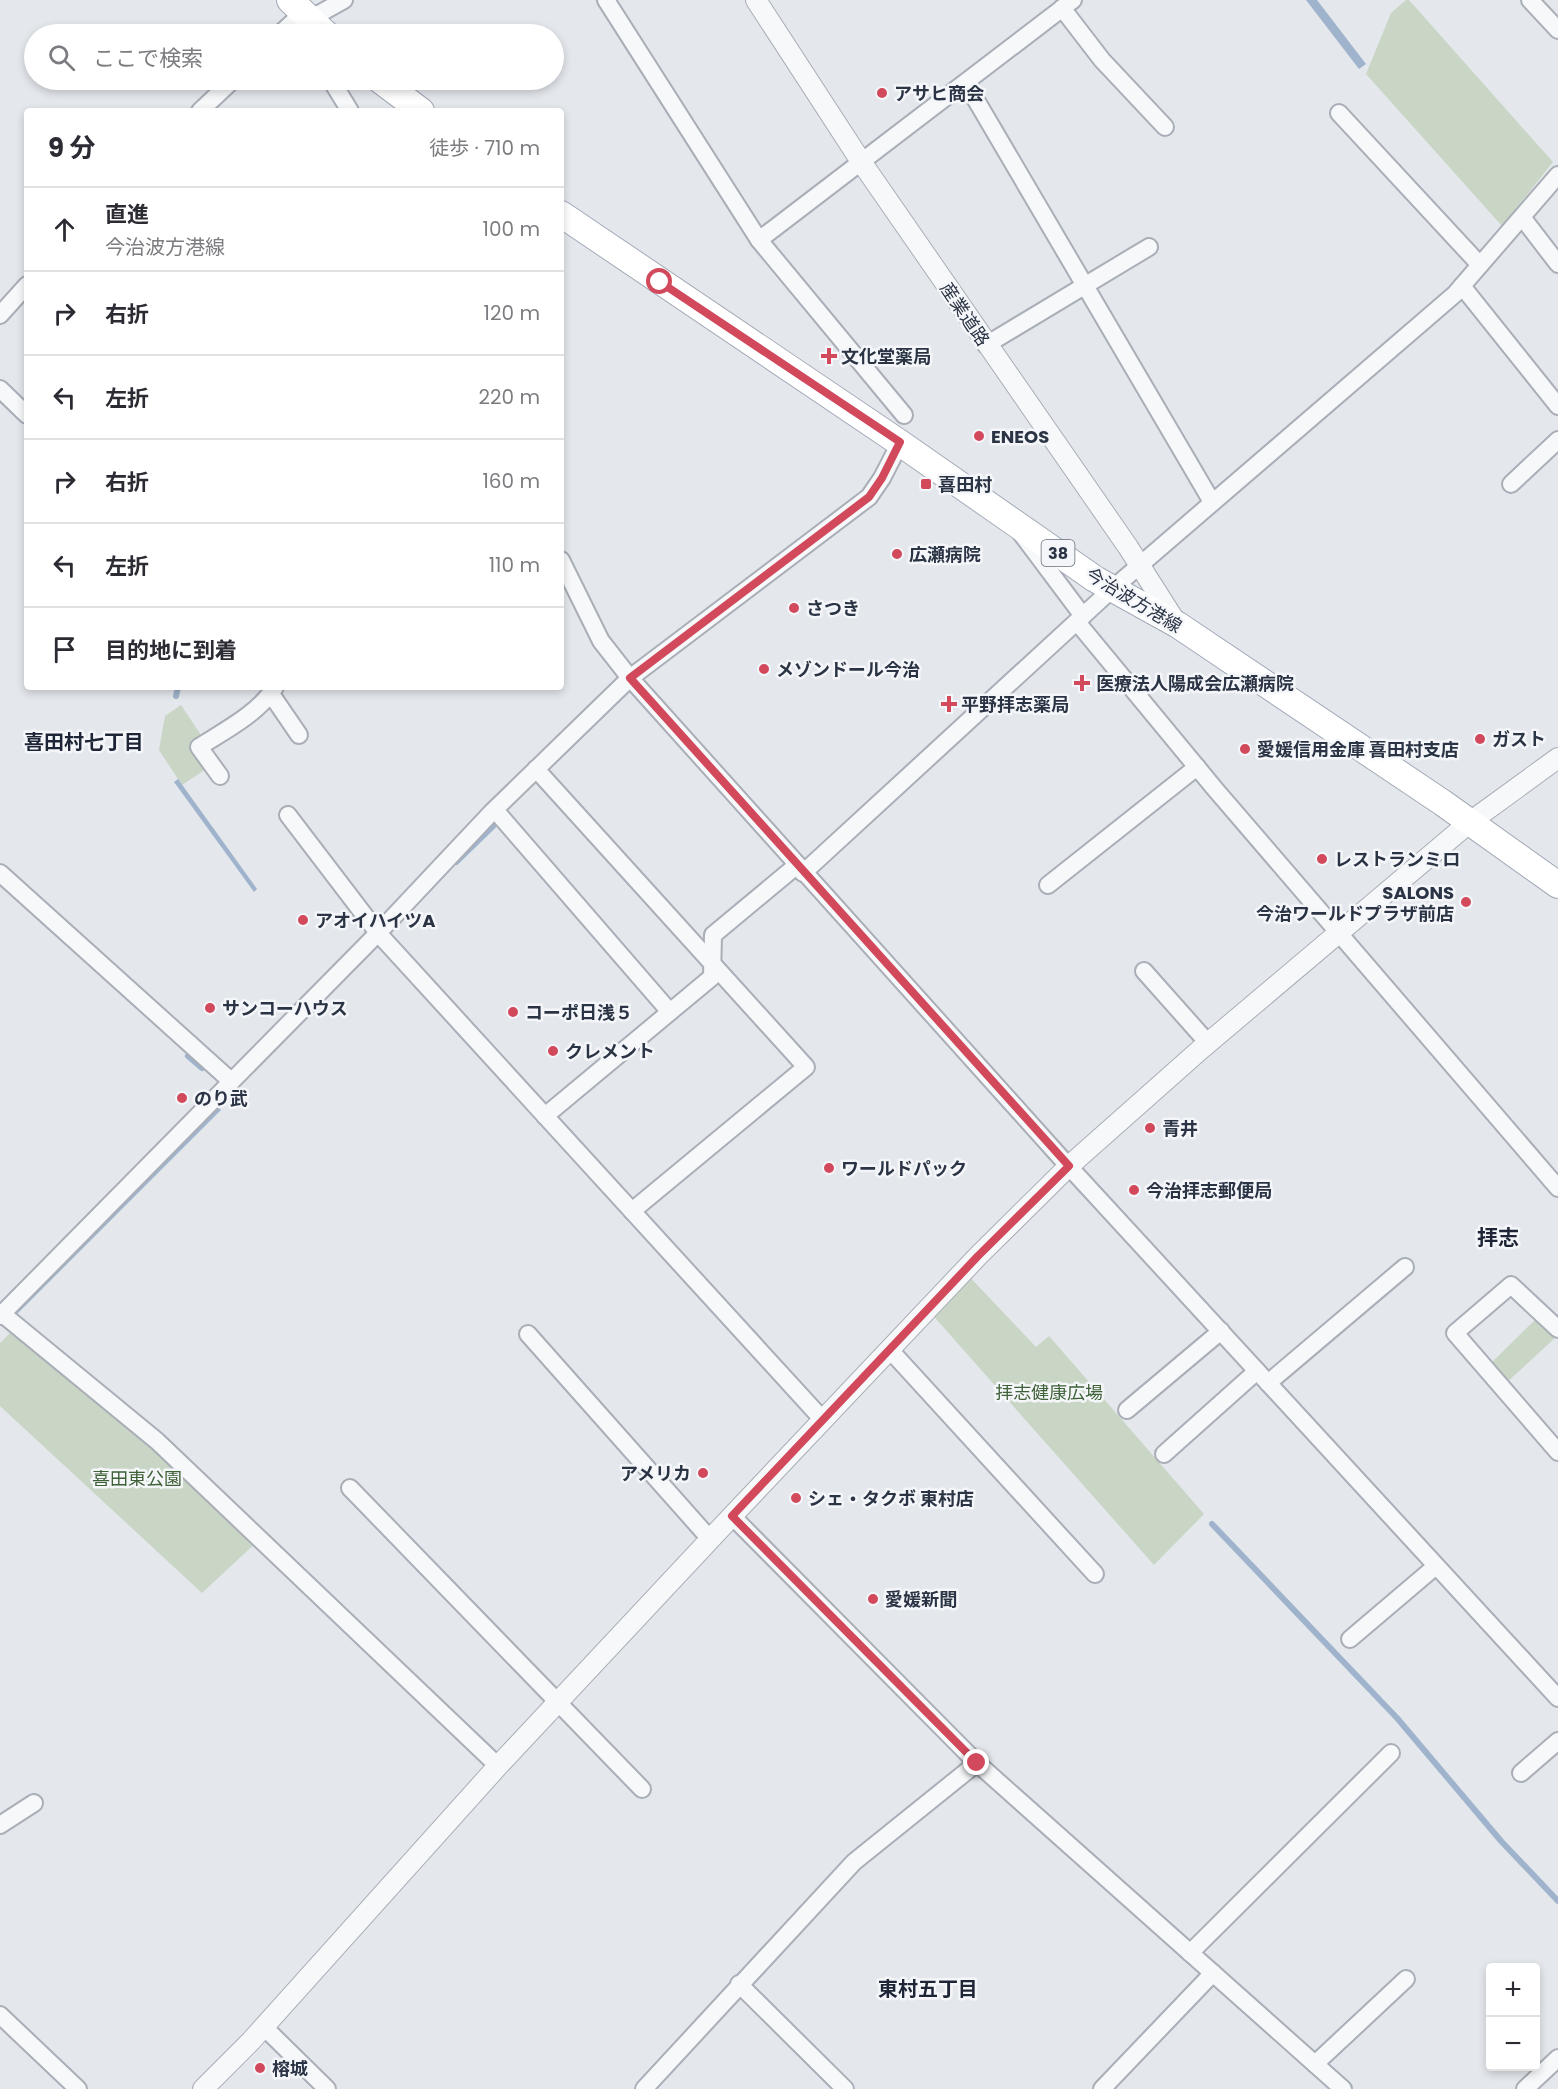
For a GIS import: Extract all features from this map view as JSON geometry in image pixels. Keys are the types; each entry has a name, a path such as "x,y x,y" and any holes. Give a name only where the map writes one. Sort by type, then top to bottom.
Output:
{"main road":[{"path":"393,90 417,108"},
{"name":"今治波方港線","path":"564,216 900,442 1111,590 1178,625 1470,822 1558,885"}],"street":[{"path":"307,20 344,0"},
{"path":"606,0 759,240 904,415"},
{"name":"産業道路","path":"756,0 862,164 1178,625"},
{"path":"1530,0 1558,30"},
{"path":"759,240 862,164 1067,4 1102,60 1166,126"},
{"path":"966,83 1212,502"},
{"path":"203,108 222,90"},
{"path":"337,90 348,108"},
{"path":"1339,113 1480,265"},
{"path":"545,1116 712,977 712,935 800,869 1111,590 1462,286 1558,175"},
{"path":"1522,216 1558,264"},
{"path":"986,345 1149,247"},
{"path":"1462,286 1558,406"},
{"path":"0,315 24,288"},
{"path":"0,389 24,412"},
{"path":"1511,484 1558,440"},
{"path":"498,1766 157,1441 1,1314 378,933 536,769 630,678 869,497 882,478 900,442"},
{"path":"1012,521 1080,619 1197,767 1338,933 1468,1080 1518,1144 1558,1188"},
{"path":"564,566 601,641 630,678 1069,1166 1558,1698"},
{"path":"220,776 199,747 238,722 273,691 299,735"},
{"path":"203,2089 264,2026 498,1766 710,1539 978,1256 1069,1166 1208,1043 1470,822 1558,758"},
{"path":"1048,885 1197,767"},
{"path":"536,769 806,1067 632,1211"},
{"path":"495,810 670,1012"},
{"path":"288,815 378,933 823,1420"},
{"path":"0,873 231,1081"},
{"path":"1144,971 1208,1043"},
{"path":"1164,1454 1405,1267"},
{"path":"1558,1329 1511,1285 1455,1334 1558,1452"},
{"path":"1127,1410 1221,1331"},
{"path":"528,1334 710,1539"},
{"path":"890,1350 1095,1574"},
{"path":"350,1488 556,1704 642,1789"},
{"path":"732,1516 977,1763 1343,2089"},
{"path":"1350,1639 1436,1566"},
{"path":"1521,1773 1558,1741"},
{"path":"1190,1953 1391,1753"},
{"path":"644,2089 854,1862 977,1763"},
{"path":"0,1825 34,1803"},
{"path":"1102,2089 1213,1973"},
{"path":"1315,2064 1406,1978"},
{"path":"739,1984 845,2089"},
{"path":"0,2015 78,2089"},
{"path":"264,2026 327,2089"},
{"path":"1525,2089 1558,2058"}],"green space":[{"path":"1409,0 1553,162 1502,226 1366,74 1391,13"},
{"path":"181,705 207,744 206,769 182,785 159,750 165,716"},
{"name":"拝志健康広場","path":"965,1272 1036,1347 1049,1336 1204,1514 1154,1565 929,1311"},
{"path":"1537,1318 1556,1337 1505,1384 1488,1366"},
{"name":"喜田東公園","path":"10,1333 149,1435 260,1539 202,1593 0,1406 0,1343"}],"water":[{"path":"1306,0 1317,0 1366,64 1359,69"},
{"path":"178,779 257,889 254,892 174,782"},
{"path":"216,1105 221,1110 16,1315 12,1311"}],"waterway":[{"path":"176,696 177,690"},
{"path":"456,862 493,826"},
{"path":"188,1056 202,1068"},
{"path":"1212,1524 1397,1718 1501,1841 1558,1901"}],"place":[{"name":"アサヒ商会","path":"882,93"},
{"name":"文化堂薬局","path":"829,356"},
{"name":"ENEOS","path":"979,436"},
{"name":"喜田村","path":"926,484"},
{"name":"広瀬病院","path":"897,554"},
{"name":"さつき","path":"794,608"},
{"name":"メゾンドール今治","path":"764,669"},
{"name":"医療法人陽成会広瀬病院","path":"1082,683"},
{"name":"平野拝志薬局","path":"949,704"},
{"name":"ガスト","path":"1480,739"},
{"name":"愛媛信用金庫 喜田村支店","path":"1245,749"},
{"name":"レストランミロ","path":"1322,859"},
{"name":"SALONS 今治ワールドプラザ前店","path":"1466,902"},
{"name":"アオイハイツA","path":"303,920"},
{"name":"サンコーハウス","path":"210,1008"},
{"name":"コーポ日浅５","path":"513,1012"},
{"name":"クレメント","path":"553,1051"},
{"name":"のり武","path":"182,1098"},
{"name":"青井","path":"1150,1128"},
{"name":"ワールドパック","path":"829,1168"},
{"name":"今治拝志郵便局","path":"1134,1190"},
{"name":"アメリカ","path":"703,1473"},
{"name":"シェ・タクボ 東村店","path":"796,1498"},
{"name":"愛媛新聞","path":"873,1599"},
{"name":"榕城","path":"260,2068"}],"district":[{"name":"喜田村七丁目","path":"84,742"},
{"name":"拝志","path":"1498,1237"},
{"name":"東村五丁目","path":"928,1989"}],"route":[{"path":"660,282 900,442 882,478 869,497 630,678 1069,1166 978,1256 732,1516 977,1763"}]}
